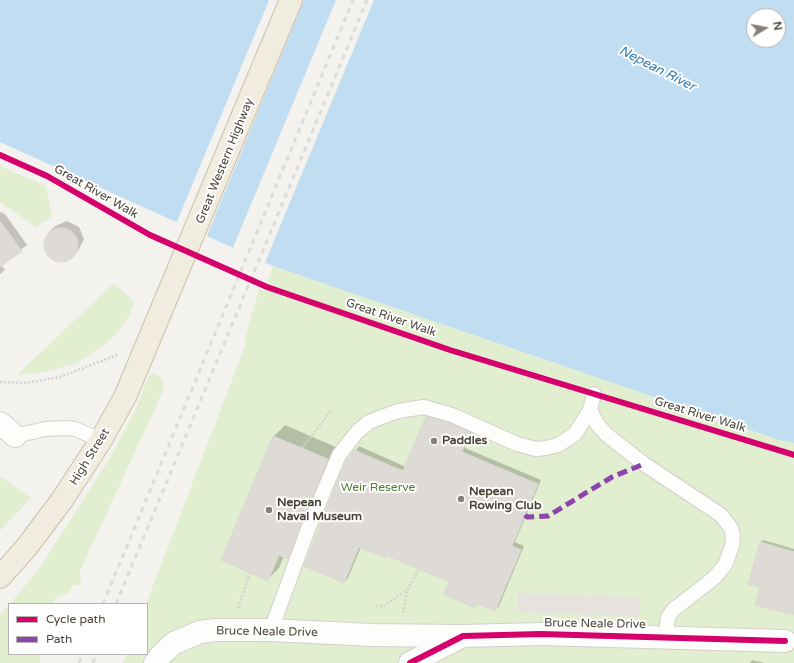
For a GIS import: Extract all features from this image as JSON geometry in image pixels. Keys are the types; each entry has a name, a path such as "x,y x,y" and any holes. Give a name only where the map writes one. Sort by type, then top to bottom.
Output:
{"highway":[{"name":"Great Western Highway","path":"158,323 291,0"},
{"name":"High Street","path":"0,578 26,548 62,500 101,440 125,397 158,323"}],"street":[{"name":"Bruce Neale Drive","path":"155,663 174,643 187,637 200,632 230,629 401,636 541,634 790,641"},
{"name":"Bruce Neale Drive","path":"410,663 463,636"}],"lane":[{"path":"271,630 308,529 339,455 357,432 369,422 398,411 424,408 452,415 517,444 536,449 546,448 558,445 575,434 590,410 594,394"},
{"path":"590,410 597,424 607,435 644,464 721,515 731,528 733,536 732,546 725,565 714,578 673,610 668,617 666,637"},
{"path":"7,429 67,428 75,429 101,440"}],"path":[{"path":"0,382 25,383 60,377 124,352"},
{"path":"302,448 331,411"},
{"path":"401,636 402,617 407,591 419,570"},
{"path":"230,629 250,573"},
{"path":"376,606 382,607 407,591"}],"green space":[{"path":"0,166 46,186 52,217 35,227 0,202"},
{"name":"Weir Reserve","path":"273,266 779,440 794,443 794,663 123,663 127,655 148,655 148,603 146,603 245,346 246,343 244,342 259,289 264,291"},
{"path":"114,283 134,302 130,315 121,328 108,342 77,363 45,372 17,375"},
{"path":"150,373 160,376 164,389 80,571 81,585 73,585 69,593 57,596 53,603 11,603 39,569 108,461 135,411"},
{"path":"2,477 31,498 0,531 0,479"},
{"path":"8,606 8,655 40,655 40,663 0,663 0,614"}],"shaded area":[{"path":"518,593 639,597 639,617 518,612"}],"water":[{"name":"Nepean River","path":"0,0 794,0 794,443 779,440 273,266 0,142"}],"pier":[{"path":"269,0 304,0 206,238 176,224"},
{"path":"336,0 374,0 264,265 232,250"}],"building":[{"path":"0,221 22,251 0,267"},
{"path":"58,228 64,228 73,233 77,239 77,251 73,257 64,262 58,262 49,257 44,248 44,242 49,233"},
{"name":"Nepean Rowing Club","path":"426,416 449,423 470,432 462,452 538,484 512,546 521,550 495,611 476,603 475,608 443,594 449,582 386,555 385,558 359,547 344,583 304,566 344,465 354,450 403,471"},
{"path":"273,436 328,459 288,559 279,555 268,581 221,560"},
{"path":"760,542 794,552 794,615 755,605 760,588 748,584"}],"railway":[{"path":"103,603 353,0"},
{"path":"116,603 367,0"},
{"path":"79,663 82,655"},
{"path":"93,663 96,655"}],"marked path":[{"path":"525,515 527,517 548,516 612,477 644,464"}],"cycle path":[{"name":"Great River Walk","path":"0,155 47,176 150,235 267,287 450,350 794,455"},
{"path":"410,663 463,636 541,634 785,641"}],"place":[{"name":"Paddles","path":"434,441"},
{"name":"Nepean Rowing Club","path":"461,499"},
{"name":"Nepean Naval Museum","path":"269,510"}]}
